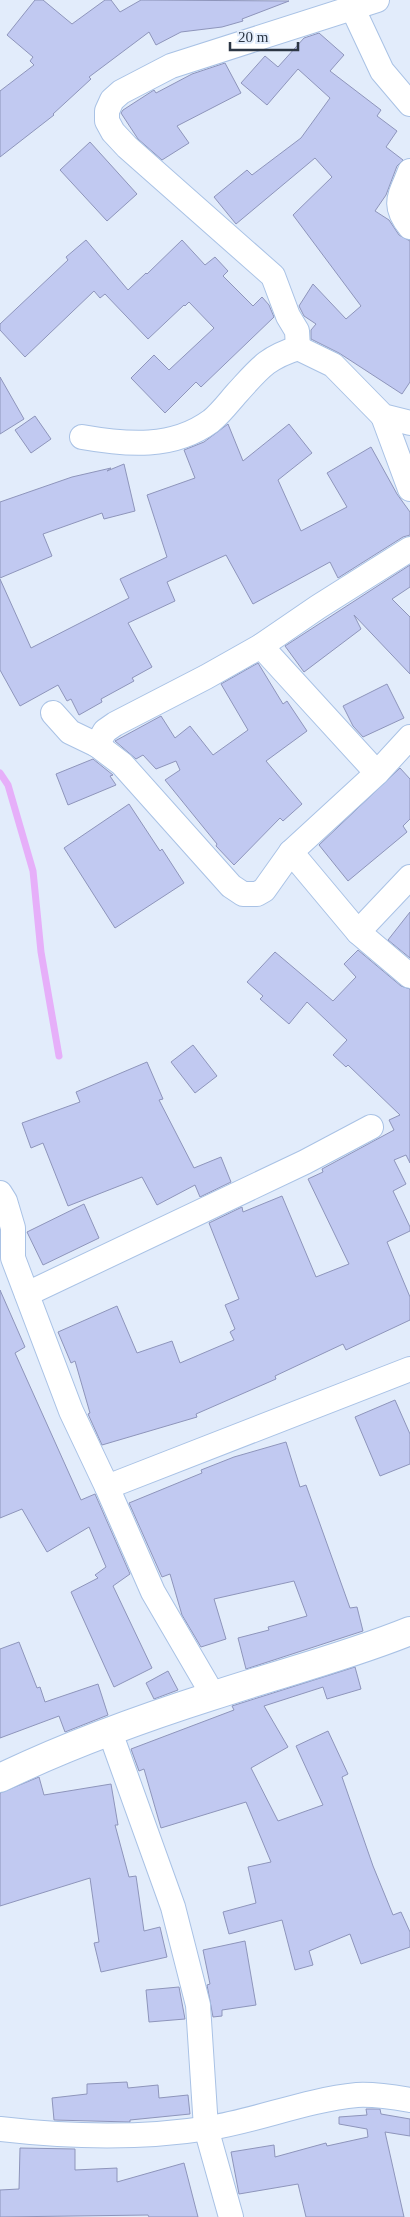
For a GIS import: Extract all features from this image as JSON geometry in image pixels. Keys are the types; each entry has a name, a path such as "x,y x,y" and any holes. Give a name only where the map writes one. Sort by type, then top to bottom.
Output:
{"street":[{"path":"298,348 296,331 288,316 273,276 127,147 113,132 107,121 107,111 112,100 121,92 171,66 377,0"},
{"path":"352,7 382,71 410,104"},
{"path":"410,171 399,199 398,210 410,227"},
{"path":"82,438 110,442 151,443 174,440 193,433 213,420 264,363 279,354 298,348 333,365 383,416 410,489"},
{"path":"383,416 410,423"},
{"path":"97,745 105,732 115,724 261,646 318,607 410,549"},
{"path":"261,646 377,772"},
{"path":"53,713 70,732 97,745 122,764 140,781 168,816 236,890 250,894 264,890 291,852 377,772 410,737"},
{"path":"291,852 358,932 410,976"},
{"path":"358,932 410,877"},
{"path":"27,1294 305,1162 371,1127"},
{"path":"0,1193 5,1201 13,1228 13,1258 71,1411 153,1592 213,1695"},
{"path":"107,1487 410,1369"},
{"path":"0,1778 29,1764 110,1732 213,1695 372,1646 410,1631"},
{"path":"110,1732 174,1907 195,1996 206,2128 231,2217"},
{"path":"0,2129 77,2136 135,2135 206,2128 323,2100 359,2095 410,2100"}],"building":[{"path":"35,0 43,0 72,24 105,0 111,0 120,12 141,0 289,1 242,19 243,21 222,27 181,32 156,45 149,32 89,77 91,79 54,115 0,157 0,91 34,65 30,61 33,57 7,35"},
{"path":"319,33 344,55 330,71 381,110 377,116 397,131 386,147 403,160 397,166 386,195 375,211 389,220 399,235 410,241 410,382 402,394 339,353 311,339 311,330 316,324 304,316 299,306 313,284 346,319 361,306 293,215 332,177 315,158 236,224 214,197 247,170 252,175 301,138 330,98 298,69 267,105 241,83 265,56 278,67 304,38"},
{"path":"225,63 241,93 177,126 189,143 162,160 138,139 121,113 154,90 156,93 192,74"},
{"path":"90,142 137,194 107,221 60,170"},
{"path":"86,240 128,290 182,240 205,265 215,257 228,271 223,276 253,306 262,297 269,305 274,317 201,387 196,382 165,413 131,378 154,355 169,370 214,328 189,302 148,339 105,294 100,298 94,291 25,357 0,330 0,324 68,260 66,257"},
{"path":"0,377 24,419 0,434"},
{"path":"35,416 51,439 31,453 15,430"},
{"path":"228,424 243,461 289,424 312,453 278,480 301,531 347,507 327,473 371,447 397,494 410,512 410,535 403,537 338,578 330,562 253,604 226,555 167,582 175,601 128,623 152,667 132,678 134,681 101,699 102,702 79,715 71,699 67,701 58,685 20,706 0,670 0,579 31,648 129,598 120,579 167,557 147,495 195,478 184,450 204,442"},
{"path":"124,464 135,511 104,519 102,513 43,534 52,556 0,578 0,502 72,477 111,468 107,471"},
{"path":"410,565 410,587 392,599 410,617 410,674 354,615 361,629 304,672 285,646"},
{"path":"258,663 283,704 287,701 307,731 266,761 302,804 283,821 280,818 234,865 216,846 217,844 165,780 180,770 176,761 156,769 143,755 136,759 115,741 161,716 175,738 190,726 213,755 248,730 221,684"},
{"path":"387,684 404,718 363,737 353,726 343,706"},
{"path":"93,759 113,775 110,776 116,785 68,805 56,774"},
{"path":"400,768 410,779 410,819 403,826 407,832 348,881 319,845"},
{"path":"129,804 184,883 115,928 64,848"},
{"path":"410,912 410,958 388,940"},
{"path":"358,950 401,986 410,989 410,1163 406,1155 394,1160 406,1184 393,1191 410,1227 410,1231 387,1242 410,1297 410,1320 346,1350 343,1344 275,1376 276,1379 196,1414 197,1417 102,1445 88,1414 90,1413 75,1361 71,1363 58,1332 117,1306 137,1353 172,1341 180,1363 234,1340 230,1332 235,1329 225,1305 239,1299 209,1223 242,1207 243,1212 282,1196 316,1277 349,1264 308,1179 323,1172 322,1169 394,1130 389,1120 400,1115 348,1065 346,1067 333,1055 347,1040 307,1002 289,1024 260,999 263,996 247,982 275,952 333,1001 356,977 344,964"},
{"path":"193,1045 217,1076 195,1093 171,1062"},
{"path":"147,1062 163,1099 159,1100 194,1168 221,1157 231,1182 200,1197 195,1185 157,1205 142,1177 68,1206 43,1143 31,1148 22,1123 80,1102 76,1092"},
{"path":"84,1204 99,1238 43,1265 27,1232"},
{"path":"0,1290 25,1347 15,1353 81,1500 95,1494 130,1574 113,1586 152,1668 114,1687 71,1592 98,1578 95,1575 106,1567 89,1527 47,1552 22,1509 0,1518"},
{"path":"395,1400 410,1434 410,1464 380,1476 355,1417"},
{"path":"286,1442 300,1487 306,1485 350,1608 357,1607 363,1631 246,1669 238,1638 269,1630 268,1627 307,1616 294,1581 214,1599 226,1639 201,1647 182,1615 170,1574 162,1577 129,1503 202,1473 201,1470 234,1457"},
{"path":"19,1642 37,1688 40,1687 45,1702 98,1684 108,1715 65,1732 59,1716 0,1738 0,1649"},
{"path":"355,1667 361,1689 327,1699 323,1687 264,1706 288,1747 251,1768 278,1821 323,1805 296,1746 328,1731 348,1774 342,1777 373,1866 393,1915 401,1912 410,1932 410,1947 361,1964 350,1934 309,1951 313,1965 295,1970 282,1920 229,1934 223,1912 256,1903 248,1867 271,1862 246,1802 161,1828 144,1769 139,1771 131,1749 234,1710 232,1706"},
{"path":"168,1671 178,1690 154,1699 146,1683"},
{"path":"39,1777 44,1795 111,1784 118,1825 115,1825 129,1877 136,1876 144,1931 160,1927 167,1957 101,1972 94,1943 99,1942 90,1878 0,1906 0,1793"},
{"path":"245,1941 256,2005 222,2010 222,2016 213,2017 207,1985 210,1984 203,1950"},
{"path":"179,1987 185,2019 149,2022 146,1990"},
{"path":"127,2082 128,2088 158,2085 159,2098 188,2095 190,2114 130,2120 130,2122 54,2120 52,2098 87,2094 87,2084"},
{"path":"366,2109 380,2109 381,2114 410,2119 410,2136 385,2132 404,2217 306,2217 298,2184 239,2194 231,2152 274,2145 275,2157 326,2143 327,2146 368,2137 367,2129 339,2124 339,2117 367,2115"},
{"path":"20,2148 75,2149 75,2170 117,2168 117,2182 184,2163 198,2217 149,2217 148,2215 0,2217 0,2190 19,2189"}],"waterway":[{"path":"0,773 8,785 33,871 41,952 59,1056"}]}
